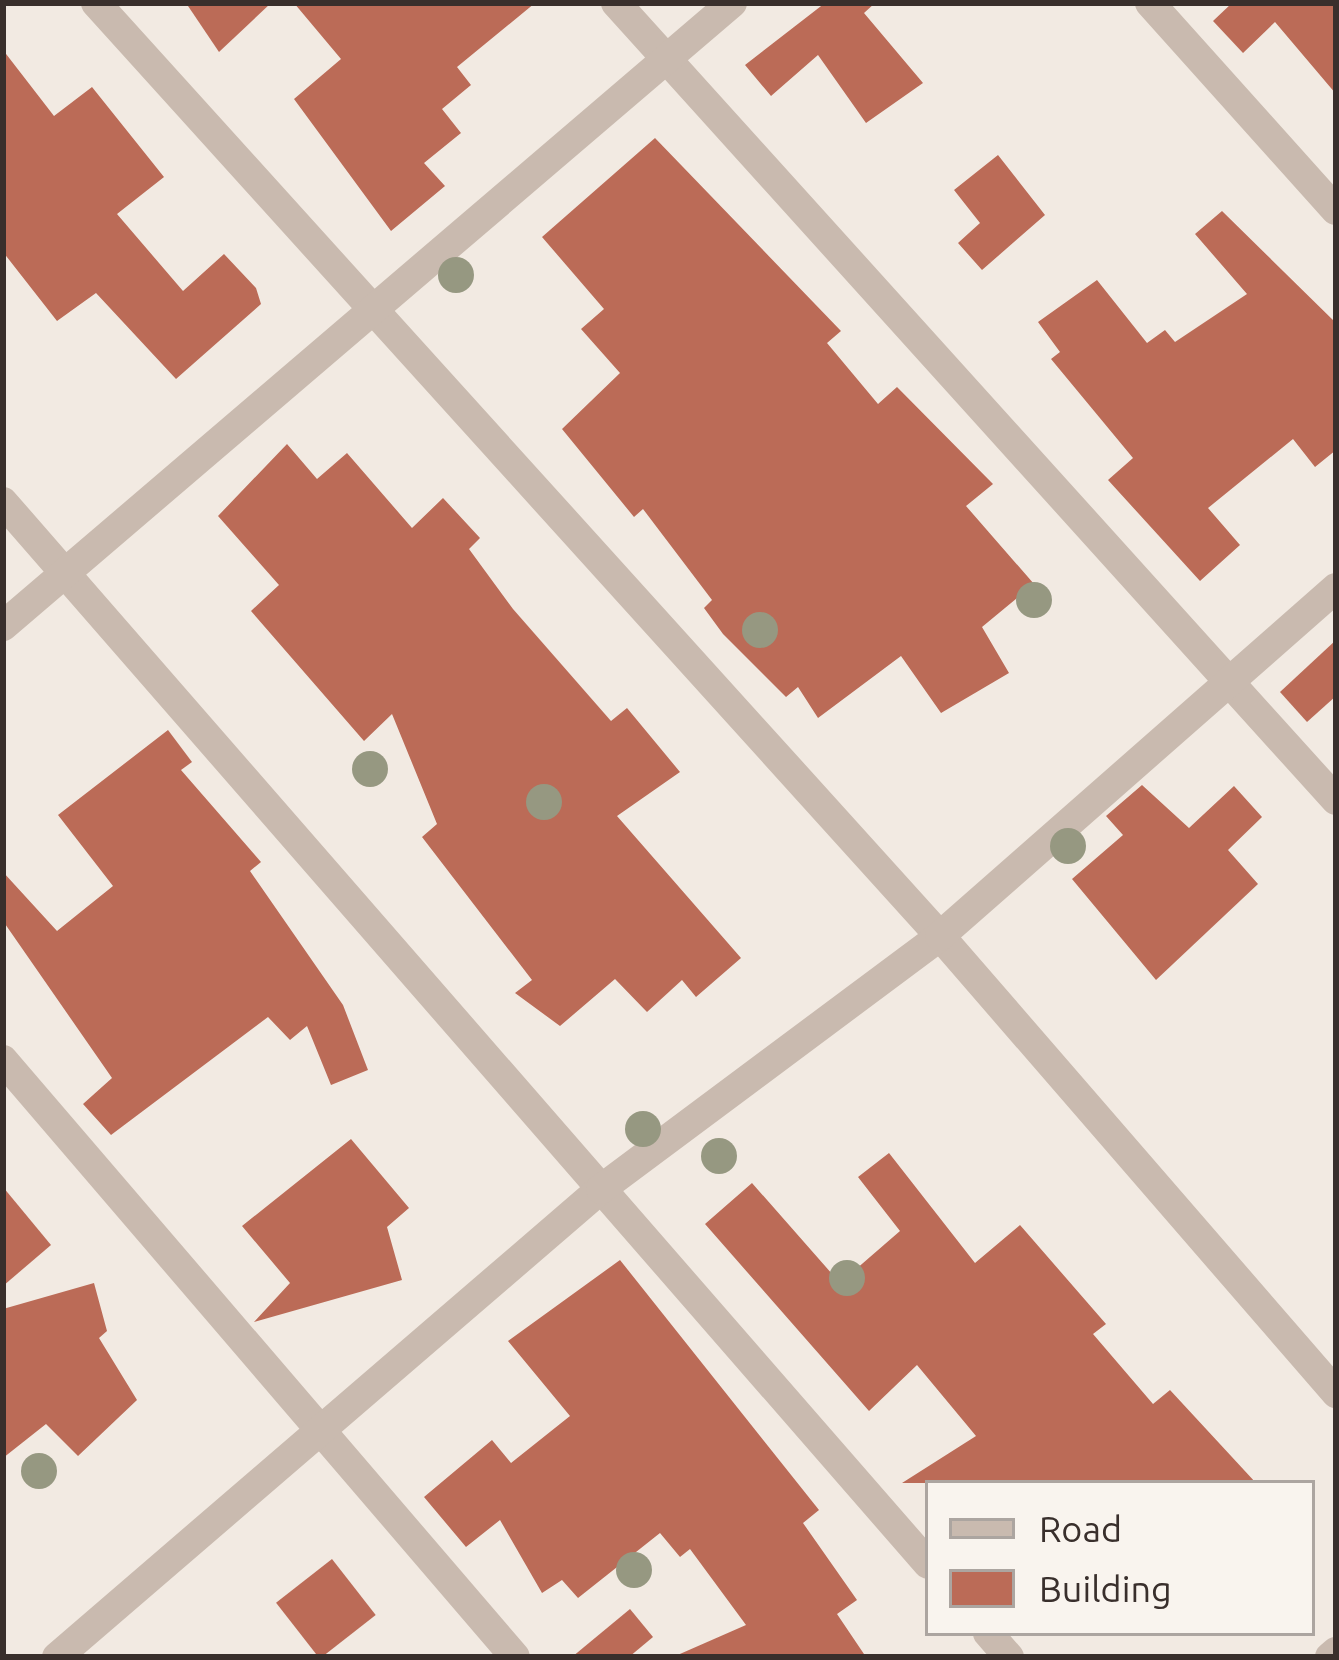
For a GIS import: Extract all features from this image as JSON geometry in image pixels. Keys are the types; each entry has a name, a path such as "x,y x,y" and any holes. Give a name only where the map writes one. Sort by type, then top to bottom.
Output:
{"street":[{"path":"95,3 940,936 1336,1393"},
{"path":"616,3 1336,800"},
{"path":"3,626 733,3"},
{"path":"1150,3 1336,210"},
{"path":"3,502 925,1561"},
{"path":"57,1657 602,1189 940,936 1336,588"},
{"path":"3,1060 325,1428 515,1657"}],"building":[{"path":"186,3 271,3 219,52"},
{"path":"294,3 535,3 457,67 471,85 442,109 461,133 424,163 445,186 391,231 294,99 341,59"},
{"path":"825,3 875,3 864,13 923,83 866,123 818,55 771,96 745,65"},
{"path":"1232,3 1336,3 1336,94 1275,22 1243,53 1213,21"},
{"path":"3,50 54,116 92,87 164,177 117,214 183,291 224,254 256,288 261,304 176,379 96,293 57,321 3,252"},
{"path":"655,138 841,331 827,343 878,404 897,387 993,484 966,506 1034,584 982,627 1009,673 941,713 901,656 818,718 798,687 786,697 723,634 704,608 712,600 643,509 634,517 562,429 620,373 581,329 604,309 542,237"},
{"path":"998,155 1045,215 982,270 958,243 980,223 954,190"},
{"path":"1222,211 1336,323 1336,450 1315,467 1293,439 1208,508 1240,545 1200,581 1108,480 1133,458 1051,359 1060,352 1038,322 1097,280 1147,343 1165,330 1175,342 1247,294 1195,234"},
{"path":"287,444 317,479 347,453 412,528 443,498 480,538 469,549 513,609 611,721 627,708 680,772 617,816 741,958 696,997 682,980 647,1012 615,979 560,1026 515,993 532,980 422,837 437,824 392,714 364,741 251,611 279,585 218,516"},
{"path":"1336,640 1336,696 1307,722 1280,692"},
{"path":"168,730 192,762 181,770 261,862 250,871 343,1005 368,1070 331,1085 307,1026 290,1040 268,1017 111,1135 83,1104 112,1078 3,921 3,872 57,931 113,886 58,815"},
{"path":"1142,785 1189,828 1234,786 1262,817 1228,850 1258,884 1156,980 1072,879 1123,835 1106,816"},
{"path":"351,1139 409,1208 387,1227 402,1280 254,1322 290,1283 242,1226"},
{"path":"889,1153 975,1263 1020,1225 1106,1324 1093,1334 1153,1404 1170,1390 1253,1480 902,1483 976,1436 917,1365 869,1411 705,1224 752,1183 840,1283 900,1231 858,1177"},
{"path":"3,1187 51,1245 3,1286"},
{"path":"620,1260 819,1510 803,1523 857,1600 837,1614 866,1657 673,1657 746,1625 690,1549 680,1557 660,1533 578,1598 562,1580 542,1593 500,1520 466,1547 424,1497 492,1440 511,1463 570,1416 508,1341"},
{"path":"94,1283 107,1331 99,1338 137,1400 78,1456 46,1424 3,1458 3,1309"},
{"path":"332,1559 376,1615 318,1657 276,1603"},
{"path":"630,1609 653,1637 629,1657 572,1657"}]}
